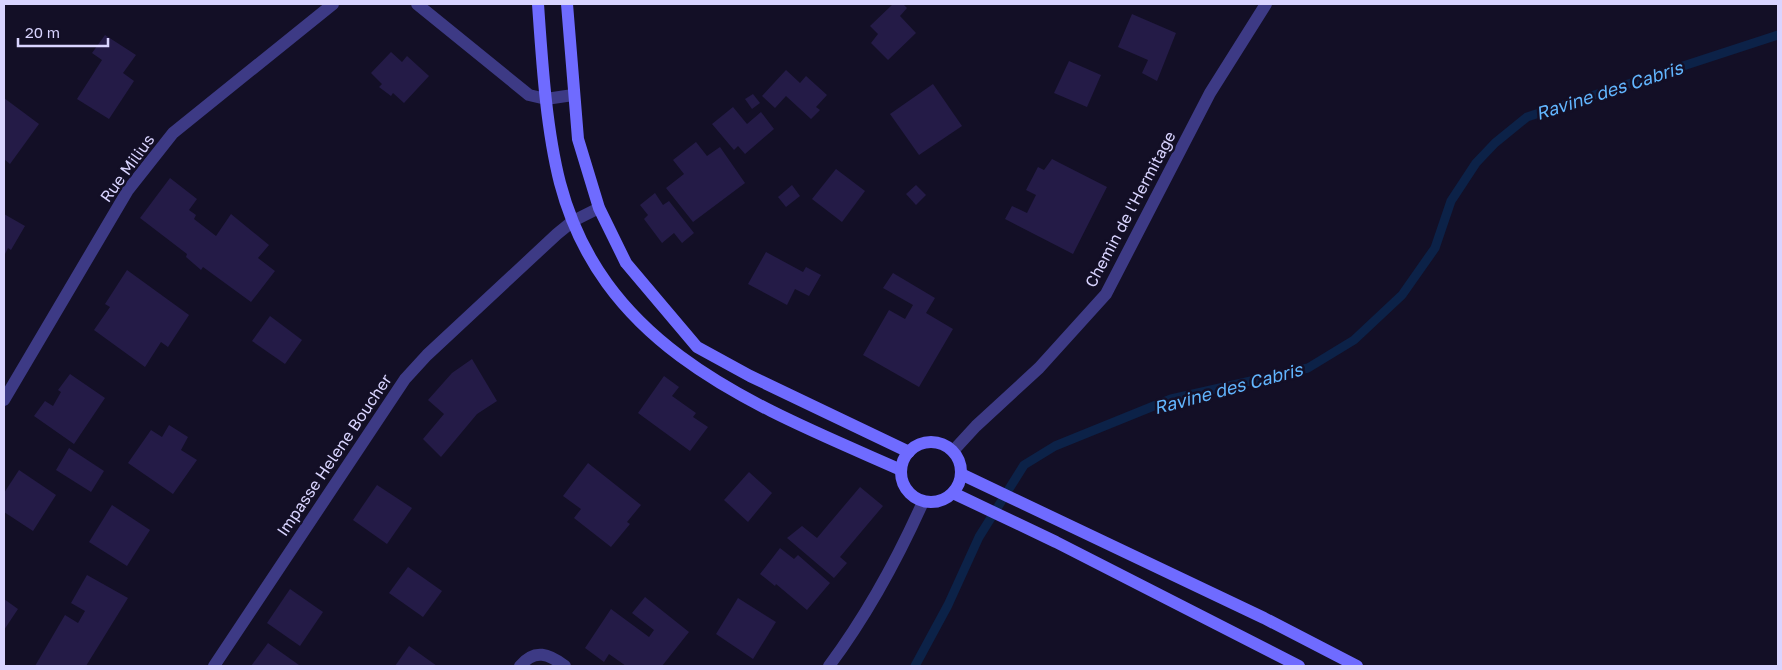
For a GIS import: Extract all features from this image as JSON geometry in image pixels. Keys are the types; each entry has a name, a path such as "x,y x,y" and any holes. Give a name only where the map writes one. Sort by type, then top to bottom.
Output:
{"main road":[{"path":"538,4 546,99 560,183 573,221 589,255 626,309 686,362 740,396 901,470"},
{"path":"567,4 578,138 598,208 626,263 697,347 750,376 909,452"},
{"path":"936,442 953,451 958,459 961,474 958,488 953,493 942,500 923,502 906,490 901,470 909,452 926,443 936,442"},
{"path":"961,474 976,479 1264,618 1357,666"},
{"path":"953,493 1056,542 1299,666"}],"street":[{"name":"Rue Milius","path":"4,400 128,190 149,160 173,133 333,4"},
{"path":"417,4 528,95 546,99 573,95"},
{"name":"Chemin de l'Hermitage","path":"953,451 976,426 1039,368 1106,294 1210,93 1266,4"},
{"name":"Impasse Helene Boucher","path":"214,666 405,379 427,354 573,221 598,208"},
{"path":"829,666 853,635 898,558 923,502"},
{"path":"520,666 530,657 544,654 551,656 566,666"}],"building":[{"path":"893,4 903,4 907,8 900,16 916,33 888,60 871,43 878,34 870,26"},
{"path":"1132,14 1176,33 1157,81 1142,73 1148,60 1118,47"},
{"path":"105,35 136,55 123,73 134,81 109,119 77,99 102,60 92,53"},
{"path":"391,52 402,62 407,56 429,76 404,103 393,93 391,96 379,87 382,84 371,73"},
{"path":"1069,61 1101,75 1087,107 1054,93"},
{"path":"786,70 800,83 806,76 827,95 816,107 820,110 811,119 786,96 775,108 762,96"},
{"path":"933,84 962,126 919,155 890,114"},
{"path":"753,94 760,103 752,109 745,99"},
{"path":"4,98 39,124 10,164 4,159"},
{"path":"733,107 747,124 761,112 774,129 745,154 738,146 734,150 712,124"},
{"path":"696,142 707,156 720,147 745,183 693,222 666,188 684,174 673,160"},
{"path":"1052,159 1107,187 1073,254 1005,219 1012,206 1027,213 1036,195 1026,190 1038,167 1044,170"},
{"path":"836,169 865,191 842,222 812,199"},
{"path":"170,178 197,199 189,210 196,215 194,219 216,236 231,214 269,245 258,258 275,271 251,302 203,267 201,270 186,257 187,254 140,218"},
{"path":"792,185 800,196 786,207 778,197"},
{"path":"916,185 926,195 916,205 906,194"},
{"path":"655,193 663,205 669,201 694,233 682,243 674,233 662,243 644,219 648,215 640,205"},
{"path":"4,214 25,226 11,250 8,248 4,256"},
{"path":"766,252 803,272 806,267 821,275 809,296 795,289 787,305 748,284"},
{"path":"127,270 189,315 168,347 161,342 145,367 94,330 110,307 105,304"},
{"path":"893,273 935,298 926,313 953,329 919,387 863,355 889,310 905,319 913,305 883,288"},
{"path":"270,316 302,340 285,364 252,341"},
{"path":"472,359 497,401 477,414 441,457 423,439 444,414 428,400 452,373"},
{"path":"70,374 105,398 74,444 34,416 45,401 53,406 61,392 58,390"},
{"path":"664,376 679,387 672,396 696,413 693,417 708,427 690,451 638,413"},
{"path":"169,425 188,437 181,450 197,460 173,494 128,463 151,430 162,437"},
{"path":"69,448 104,471 91,492 56,470"},
{"path":"588,463 641,505 627,522 630,524 611,547 574,518 581,509 563,496"},
{"path":"19,470 56,495 33,531 4,512 4,493"},
{"path":"749,472 772,493 748,522 724,500"},
{"path":"377,485 412,508 387,544 353,520"},
{"path":"860,487 883,506 840,557 847,563 834,578 787,538 802,526 817,538"},
{"path":"112,505 150,530 127,566 89,542"},
{"path":"780,548 794,559 798,555 830,583 807,610 776,584 775,586 760,574"},
{"path":"408,567 442,591 423,617 389,593"},
{"path":"87,575 128,598 86,666 35,666 65,615 78,623 85,611 71,603"},
{"path":"290,589 323,612 300,646 267,623"},
{"path":"645,597 689,632 662,666 626,666 609,654 604,662 585,648 611,609 649,637 654,630 632,613"},
{"path":"738,598 776,622 753,659 716,634"},
{"path":"4,599 18,609 4,630"},
{"path":"268,643 299,665 251,666"},
{"path":"409,646 437,666 395,666"}],"waterway":[{"name":"Ravine des Cabris","path":"915,666 948,605 979,537 1024,465 1055,446 1171,399 1308,368 1354,340 1402,295 1435,248 1451,201 1476,163 1495,143 1527,117 1778,35"}]}
